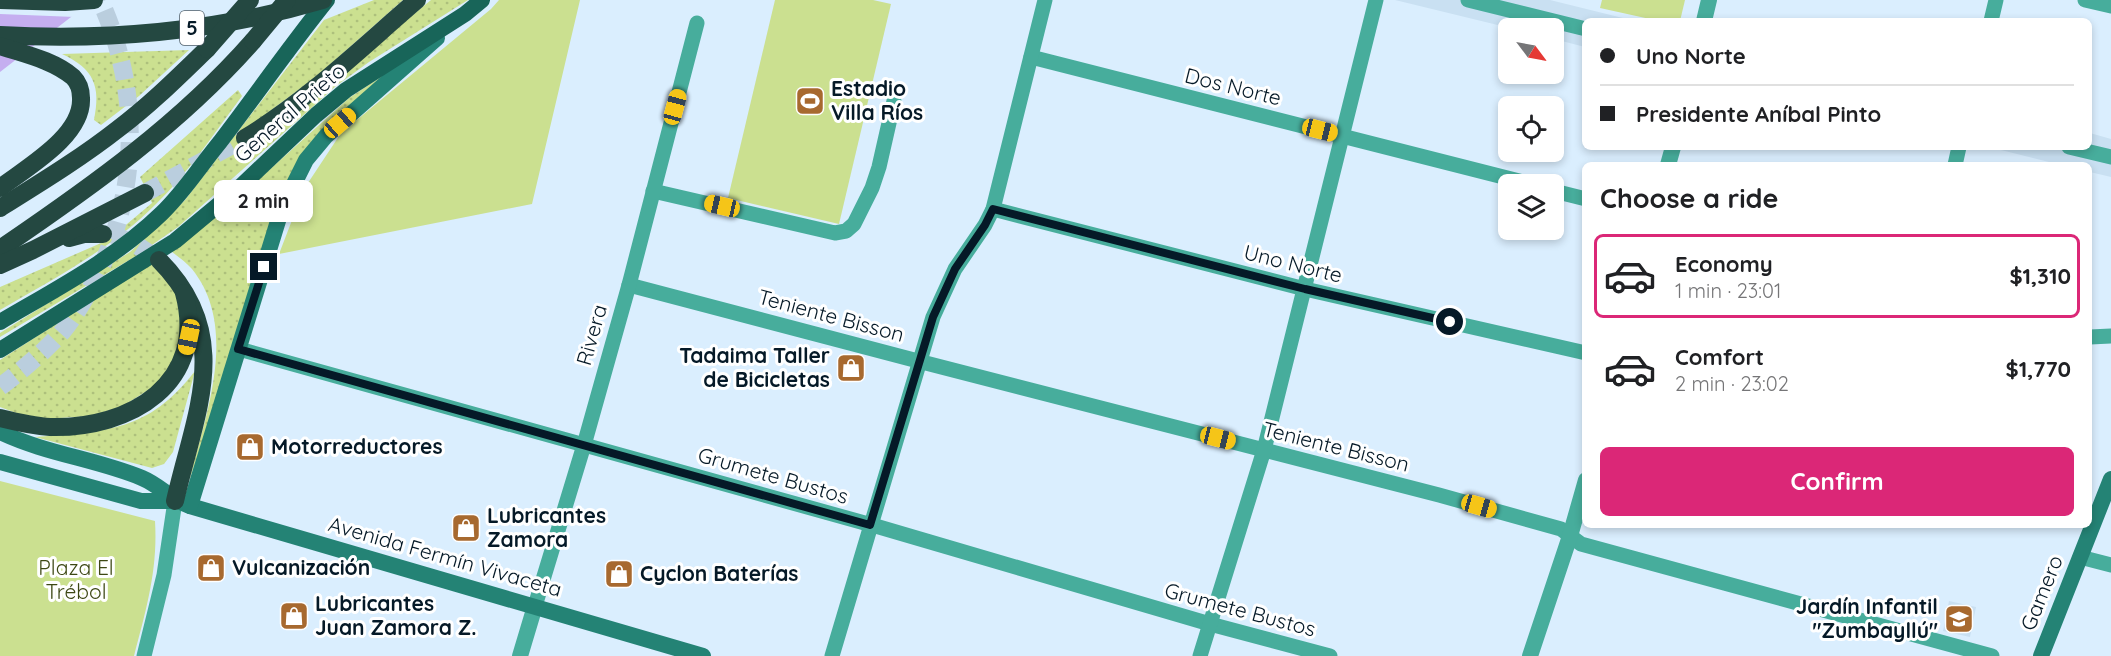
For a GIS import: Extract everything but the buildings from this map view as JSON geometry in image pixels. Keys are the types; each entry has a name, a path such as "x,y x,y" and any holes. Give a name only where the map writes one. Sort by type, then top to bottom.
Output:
{"highway":[{"path":"0,0 65,2 94,0"},
{"path":"0,208 56,174 147,105 207,49 250,0"},
{"path":"0,249 149,142 223,74 286,0"},
{"name":"5","path":"0,35 59,37 138,34 186,29 260,16 325,0"},
{"path":"245,138 319,85 417,0"},
{"path":"0,46 58,68 76,81 81,96 77,121 66,135 0,188"},
{"path":"0,265 145,193"},
{"path":"33,250 75,236 104,234"},
{"path":"159,260 171,272 197,318 201,331 205,366 183,504"},
{"path":"0,418 31,425 67,427 120,416 150,399 172,378 185,352 189,323 183,293"}],"main road":[{"name":"General Prieto","path":"0,322 112,253 165,210 195,174 325,0"},
{"name":"General Prieto","path":"0,350 175,241 241,186 346,90 465,14 482,0"},
{"path":"183,504 238,349 282,208 306,160 333,129 465,14"},
{"name":"Avenida Fermín Vivaceta","path":"0,432 44,449 143,479 183,504"},
{"name":"Avenida Fermín Vivaceta","path":"0,462 141,501 183,504 703,656"},
{"name":"Gamero","path":"2092,527 2111,479"},
{"name":"Gamero","path":"2041,656 2092,528"}],"street":[{"path":"832,656 918,361 933,317 963,256 985,225 993,209 1045,0"},
{"path":"1200,656 1264,450 1376,0"},
{"path":"1468,0 1582,28"},
{"path":"1705,18 1709,0"},
{"path":"1992,18 1996,0"},
{"path":"2085,0 2111,6"},
{"name":"Rivera","path":"520,656 584,445 629,285 697,23"},
{"name":"Dos Norte","path":"1030,57 1498,176"},
{"path":"653,190 835,233 846,231 856,220 872,188 894,101"},
{"path":"2082,150 2111,157"},
{"path":"1564,193 1582,198"},
{"name":"Uno Norte","path":"993,209 1305,289 1582,352"},
{"name":"Teniente Bisson","path":"629,285 1550,526 1561,529 1581,544 1992,656"},
{"path":"2092,337 2111,336"},
{"name":"Grumete Bustos","path":"238,349 1330,656"},
{"path":"1530,656 1582,494"},
{"path":"144,656 183,504"},
{"path":"2080,557 2111,565"}],"shaded area":[{"path":"0,0 93,0 0,72"},
{"path":"1395,0 1550,0 1623,18 1582,18 1582,46 1564,42 1564,18 1498,18 1498,25"},
{"path":"2092,134 2111,139 2111,177 2092,172 2092,162 2049,162 2001,150 2092,150"},
{"name":"Jardín Infantil \"Zumbayllú\"","path":"1949,601 1976,607 1970,637 1943,631"}],"green space":[{"path":"374,0 403,0 317,76 242,132 248,147 431,0 468,0 369,62 336,86 178,227 136,256 0,337 0,333 130,252 185,200 324,20"},
{"path":"499,0 580,0 532,204 279,254 304,189 341,133"},
{"name":"Estadio Villa Ríos","path":"775,0 873,0 891,4 839,224 728,198"},
{"path":"1602,0 1685,0 1681,18 1645,18 1600,8"},
{"path":"189,50 139,96 101,125 94,120 96,97 93,80 81,66 62,54"},
{"path":"402,63 307,151 189,481 210,401 216,345 214,318 206,293 192,269 171,251 246,191 349,98"},
{"path":"238,90 242,96 201,152 180,179 139,220 82,262 0,310 0,287 108,240 152,203 149,196 158,178 144,185 140,177"},
{"path":"154,261 176,287 186,332 164,380 123,406 91,416 44,419 24,416 0,407 0,360"},
{"path":"195,371 173,452 164,464 152,468 35,437 84,433 124,425 160,406 178,391"},
{"name":"Plaza El Trébol","path":"0,481 155,521 153,573 134,656 0,656"}],"pier":[{"path":"0,0 94,2 75,17 0,14"}],"tunnel":[{"path":"0,387 47,347 72,319 98,274 112,241 122,207 128,172 130,137 128,102 113,33 100,0"},
{"path":"145,193 245,138"},
{"path":"114,235 138,246 159,260"}],"place":[{"name":"Estadio Villa Ríos","path":"810,101"},
{"name":"Tadaima Taller de Bicicletas","path":"851,368"},
{"name":"Motorreductores","path":"250,447"},
{"name":"Lubricantes Zamora","path":"466,528"},
{"name":"Vulcanización","path":"211,568"},
{"name":"Cyclon Baterías","path":"619,574"},
{"name":"Lubricantes Juan Zamora Z.","path":"294,616"},
{"name":"Jardín Infantil \"Zumbayllú\"","path":"1959,619"}],"route":[{"path":"264,267 238,349 870,525 921,350 933,317 955,269 985,225 993,209 1305,289 1450,322"}]}
